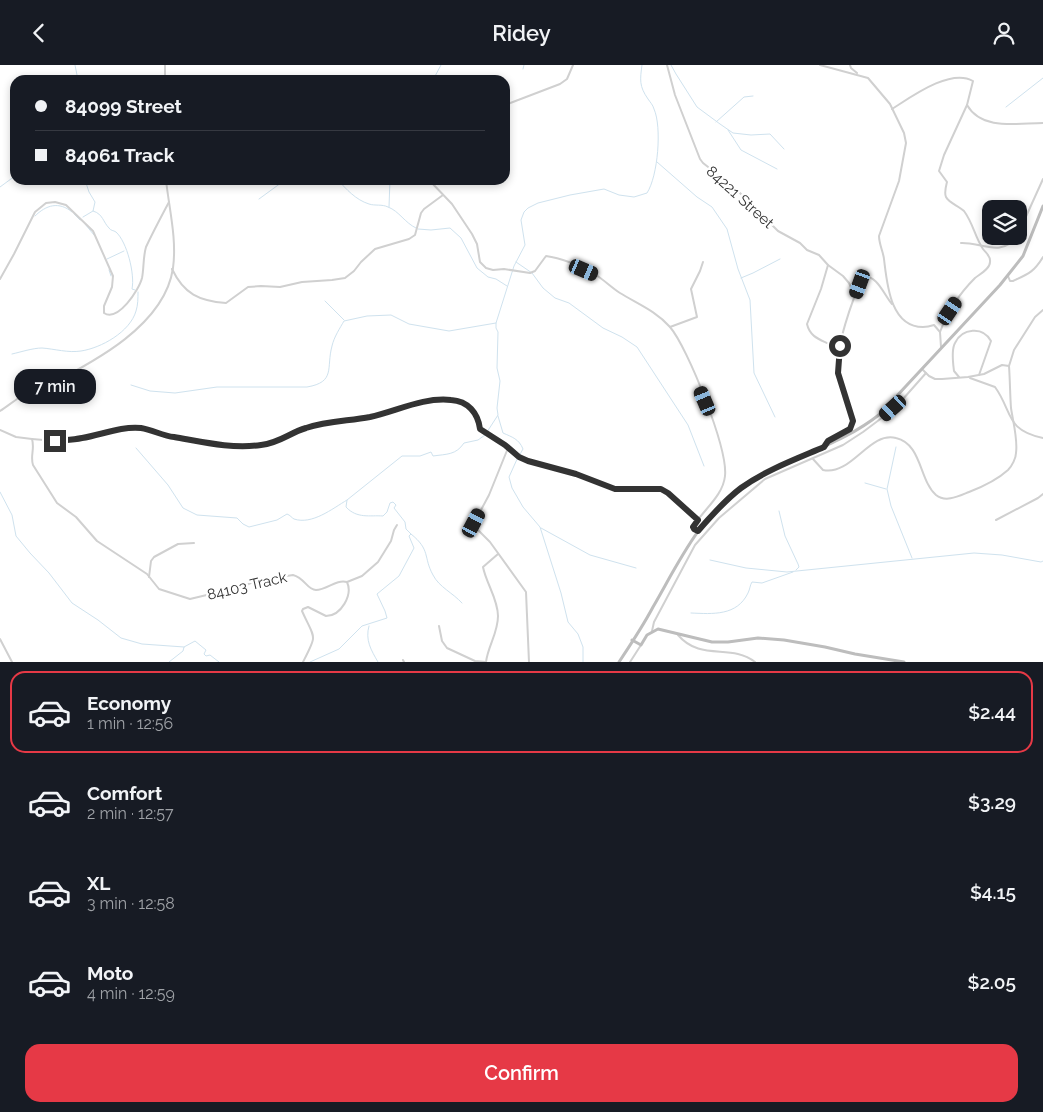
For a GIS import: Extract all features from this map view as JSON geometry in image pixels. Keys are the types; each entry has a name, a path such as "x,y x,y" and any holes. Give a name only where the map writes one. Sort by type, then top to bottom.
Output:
{"main road":[{"path":"620,662 652,609 680,556 714,513 741,488 859,430 880,415 923,370 1023,256 1043,206"},
{"path":"632,640 641,645 647,635 658,629 712,642 728,642 758,637 904,662"}],"street":[{"path":"510,103 560,84 567,79 573,65"},
{"name":"84221 Street","path":"667,65 675,95 703,163 735,188 778,231 819,255 828,265 847,279 855,296"},
{"path":"820,65 868,78 885,97 904,133 906,143 899,181 879,240 894,306 898,315 908,323 922,327 934,325 940,332"},
{"path":"850,65 860,75"},
{"path":"892,109 924,89 950,79 965,78 973,81 967,105 944,155 939,171 947,182 945,193 947,198 963,211 990,258 989,266 960,296 950,311 940,332 942,348"},
{"path":"967,105 979,118 993,123 1043,123"},
{"path":"1027,214 1043,179"},
{"path":"0,411 28,393 63,377 115,346 140,328 160,304 172,269 173,241 167,185"},
{"path":"434,185 456,209 475,239 482,264 489,270 510,269 530,273 535,271 542,259 546,257 557,259 595,275 643,305 670,327 677,336 700,389 716,429 724,457 725,476 723,484 693,527 705,532"},
{"path":"172,269 178,281 192,295 206,300 226,303 248,287 280,287 302,282 341,279 354,271 375,249 415,235 421,213 443,195"},
{"path":"0,279 34,211 46,203 66,205 93,231 99,241 113,276 112,287 104,306 104,313 112,315 120,310 138,290 142,278 145,250 169,203"},
{"path":"961,243 982,247 1003,247 1008,245"},
{"path":"1008,275 1010,281 1013,281 1031,273 1039,265 1043,257"},
{"path":"670,327 697,317 691,289 703,262"},
{"path":"828,265 807,324 808,329 817,339 832,345 839,351"},
{"path":"824,447 828,441 850,429 853,425 838,373 839,351 862,277 870,277 875,280 894,306"},
{"path":"813,459 823,470 838,470 880,441 895,437 904,441 913,450 932,491 942,498 952,498 983,486 1008,469 1017,452 1010,386 1010,366 1014,350 1035,317 1043,310"},
{"path":"960,378 954,371 953,347 963,333 969,331 979,331 990,339 979,375"},
{"path":"923,370 935,379 960,378 979,375 998,366 1010,366"},
{"path":"652,631 654,622 695,545 719,517 764,477 813,459 843,445 883,417 903,399 926,373"},
{"path":"968,377 995,387 1014,423 1025,433 1043,438"},
{"path":"0,430 16,437 55,441 128,428 142,429 223,446 254,446 275,443 314,426 371,417 418,402 440,399 461,401 469,406 478,418 480,429 519,457 576,474 615,489 661,489 698,520"},
{"name":"84103 Track","path":"32,439 34,450 33,465 56,503 76,517 97,541 134,565 149,577 159,589 190,599 215,593 229,593 256,581 293,575 304,580 311,589 317,590 341,581 347,582 362,576 378,562 391,541 397,525"},
{"path":"508,448 489,495 474,523 475,527 490,542 526,592 529,662"},
{"path":"996,520 1033,501 1043,493"},
{"path":"149,577 154,557 178,544 194,543"},
{"path":"439,627 442,641 447,648 475,661 486,662 488,649 496,633 498,616 483,567 498,554"},
{"path":"303,662 312,647 314,638 311,626 302,611 303,609 308,607 326,616 335,614 347,599 349,589 347,582"},
{"path":"676,632 688,645 698,650 710,654 742,654 755,662"},
{"path":"0,639 12,662"},
{"path":"630,662 641,645"}],"waterway":[{"path":"75,65 77,75"},
{"path":"436,75 441,65"},
{"path":"523,69 524,65"},
{"path":"487,432 498,415 500,381 497,368 498,332 496,323 514,266 525,245 521,220 524,212 538,203 604,189 619,195 634,197 647,193 651,185 658,151 658,127 654,108 642,86 642,65"},
{"path":"671,65 697,107 733,133 751,135 770,134 784,149"},
{"path":"1006,107 1043,78"},
{"path":"716,122 744,97 753,96"},
{"path":"728,130 741,150 777,169"},
{"path":"657,162 697,197 712,207 727,229 738,269 750,300 754,373 775,417"},
{"path":"0,187 10,180"},
{"path":"87,185 95,202 93,211 101,216 107,226 116,232 124,243 131,267 132,289 135,290"},
{"path":"259,199 278,185"},
{"path":"343,185 360,200 392,209 416,228"},
{"path":"389,207 390,185"},
{"path":"35,216 44,209 53,206 62,206 72,212"},
{"path":"83,217 93,211"},
{"path":"74,214 80,220"},
{"path":"85,224 94,235"},
{"path":"418,229 450,228 461,238 477,268 488,277 496,279 507,286"},
{"path":"107,259 124,251"},
{"path":"741,278 780,259"},
{"path":"516,262 532,273 543,288 555,298 569,303 603,328 637,347 688,425 704,466"},
{"path":"109,270 111,276"},
{"path":"12,354 42,348 81,351 106,343 128,326 133,319 137,306 138,292"},
{"path":"325,301 344,320"},
{"path":"131,385 150,391 175,393 217,387 307,387 316,385 326,378 333,343 344,321 367,316 391,315 409,324 449,331 496,323"},
{"path":"498,416 503,433 515,439 523,449 519,456"},
{"path":"310,662 339,649 362,626 387,618 377,594 399,576 414,548 409,536 411,534 406,529 405,522 394,508 396,505 393,502 390,503 387,512 383,516 368,516 350,511 346,507 347,500 402,456 420,456 431,452 433,456 451,453 458,450 464,443 478,440 485,435"},
{"path":"896,447 887,489 891,506 912,558"},
{"path":"136,448 168,485 183,508 197,515 237,518 249,527 277,520 287,514 294,519 308,520 328,512 347,500"},
{"path":"518,457 509,477 512,488 523,507 540,527 568,622 578,634 583,647 583,662"},
{"path":"865,483 886,489"},
{"path":"0,492 12,515 16,536 49,573 72,603 121,638 142,644 184,647"},
{"path":"779,511 785,536 799,567 796,570"},
{"path":"541,528 590,555 636,568"},
{"path":"411,534 424,549 430,569 436,579 462,603"},
{"path":"710,560 746,568 787,572 974,553 1043,561"},
{"path":"691,613 708,614 731,610 743,601 752,582 762,583 793,572"},
{"path":"369,626 368,640 378,662"},
{"path":"169,662 183,651 184,647 195,641 206,650 204,654 206,656 210,655 219,662"}],"route":[{"path":"55,441 82,439 128,428 142,429 210,444 249,447 275,443 305,428 371,417 418,402 440,399 461,401 475,412 480,429 488,436 505,445 519,457 588,478 615,489 661,489 698,520 693,527 698,531 741,488 759,477 824,447 828,441 846,433 850,429 853,421 838,373 840,346"}]}
